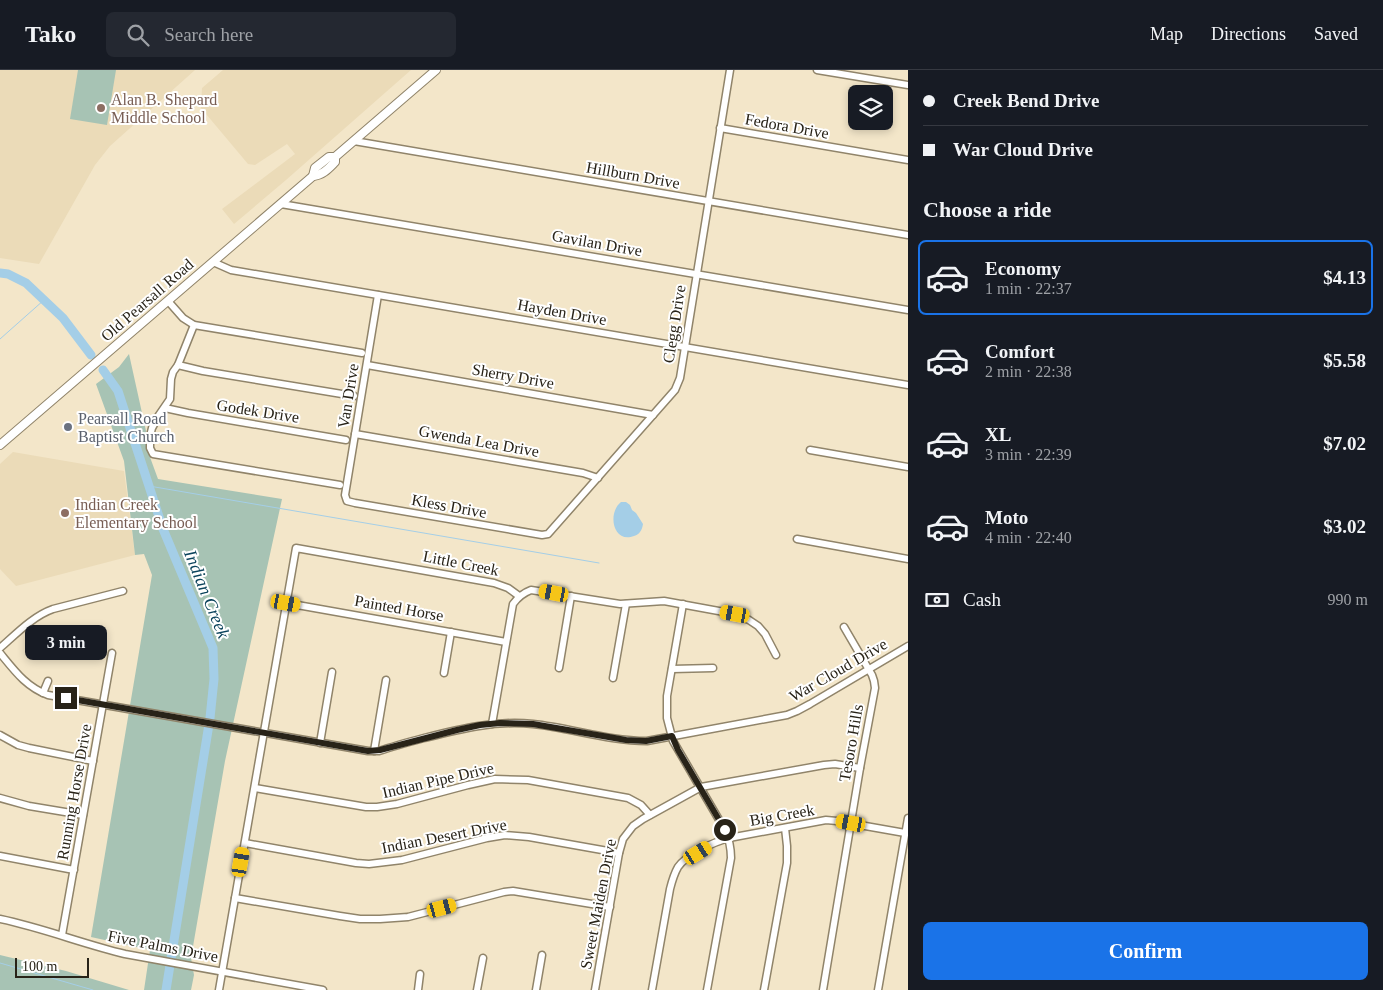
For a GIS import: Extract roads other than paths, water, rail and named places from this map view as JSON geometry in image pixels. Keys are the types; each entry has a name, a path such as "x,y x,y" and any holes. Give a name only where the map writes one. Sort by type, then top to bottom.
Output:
{"main road":[{"name":"Old Pearsall Road","path":"0,445 313,176 320,175 335,162 335,157 436,70"}],"street":[{"name":"Clegg Drive","path":"546,535 653,415 676,387 680,378 730,70"},
{"path":"817,70 908,85"},
{"name":"Fedora Drive","path":"720,128 908,160"},
{"name":"Hillburn Drive","path":"354,141 908,235"},
{"name":"Gavilan Drive","path":"281,204 908,310"},
{"name":"Hayden Drive","path":"213,262 231,270 908,385"},
{"name":"Van Drive","path":"348,501 345,495 378,295"},
{"path":"168,301 183,318 194,325 362,352"},
{"path":"194,325 178,365 173,372 170,399 152,428 150,448 153,454 340,485"},
{"path":"178,365 203,372 354,396"},
{"name":"Sherry Drive","path":"367,365 653,415"},
{"name":"Godek Drive","path":"165,408 346,440"},
{"name":"Gwenda Lea Drive","path":"356,434 582,473 598,478"},
{"path":"810,450 908,467"},
{"name":"Kless Drive","path":"348,501 542,536 546,535"},
{"path":"797,540 908,559"},
{"name":"Little Creek","path":"286,603 296,548 494,583 508,588 519,596"},
{"path":"492,724 513,604 519,596 527,592 536,590 608,603 626,604 656,601 735,614 745,617 754,623 761,630 776,654"},
{"path":"0,648 35,618 44,613 53,609 123,592"},
{"path":"559,668 571,596"},
{"path":"219,990 286,603"},
{"name":"Painted Horse","path":"286,603 506,642"},
{"path":"614,678 626,604"},
{"path":"683,604 666,702 667,718 678,750 729,838 731,858 707,990"},
{"name":"Tesoro Hills","path":"823,990 875,688 868,669 844,627"},
{"path":"444,673 451,632"},
{"name":"War Cloud Drive","path":"0,653 28,685 43,693 361,751 374,751 457,730 492,724 533,724 626,740 646,741 787,715 798,711 908,646"},
{"name":"Running Horse Drive","path":"62,935 112,653"},
{"path":"672,669 713,668"},
{"path":"320,743 332,672"},
{"path":"374,751 386,680"},
{"path":"43,693 48,681"},
{"path":"0,735 24,746 93,761"},
{"name":"Sweet Maiden Drive","path":"595,990 619,853 623,839 629,830 701,787 824,765 835,764 860,768"},
{"name":"Indian Pipe Drive","path":"255,788 358,806 377,807 397,804 468,785 495,780 519,779 628,798 641,805 650,816"},
{"path":"0,798 29,806 83,815"},
{"path":"878,990 908,818"},
{"name":"Big Creek","path":"652,990 670,889 678,867 688,858 714,843 729,838 826,820 905,833"},
{"path":"764,990 787,863 785,828"},
{"name":"Indian Desert Drive","path":"244,843 369,864 402,860 505,834 619,853"},
{"path":"0,856 74,870"},
{"path":"235,898 360,919 408,917 513,891 610,907"},
{"name":"Five Palms Drive","path":"0,919 62,935 108,950 153,960 323,990"},
{"path":"536,990 542,956"},
{"path":"477,990 483,958"},
{"path":"418,990 420,974"}],"water":[{"path":"621,502 626,502 630,505 643,524 640,532 636,535 621,536 614,526 614,513"}],"waterway":[{"name":"Indian Creek","path":"0,273 8,274 26,283 63,318 91,355"},
{"path":"0,339 44,300"},
{"name":"Indian Creek","path":"103,370 118,391 163,529 213,648 214,679 210,718 166,990"},
{"path":"149,486 599,563"},
{"path":"0,963 93,990"}],"place":[{"name":"Alan B. Shepard Middle School","path":"101,108"},
{"name":"Pearsall Road Baptist Church","path":"68,427"},
{"name":"Indian Creek Elementary School","path":"65,513"}]}
